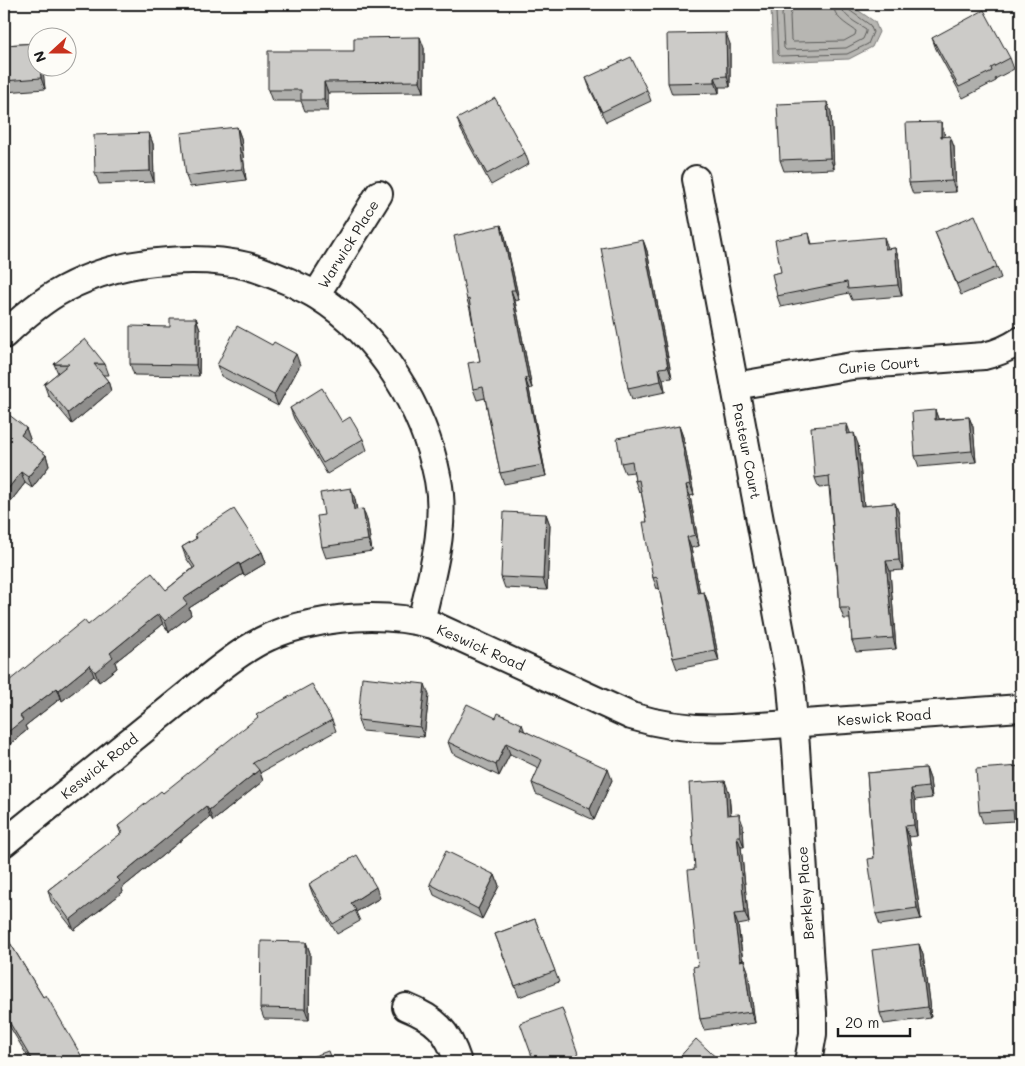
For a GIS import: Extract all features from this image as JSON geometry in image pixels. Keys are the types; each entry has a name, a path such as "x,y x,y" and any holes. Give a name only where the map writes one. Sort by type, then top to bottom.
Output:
{"street":[{"name":"Pasteur Court","path":"696,179 787,661 794,724"},
{"name":"Warwick Place","path":"316,295 379,194"},
{"path":"4,335 23,317 65,288 115,269 159,261 215,261 248,266 278,277 316,295 345,317 388,363 410,400 425,436 438,482 440,516 436,556 422,622"},
{"name":"Curie Court","path":"735,386 852,366 984,356 1000,352 1021,340"},
{"name":"Keswick Road","path":"4,843 232,659 271,636 299,627 347,618 383,617 433,625 625,713 648,721 690,728 710,729 794,724 1021,708"},
{"name":"Berkley Place","path":"794,724 813,1013 813,1034 808,1062"},
{"path":"406,1007 433,1020 451,1044 458,1062"}],"water":[{"path":"849,4 875,22 879,32 872,47 849,59 773,62 771,6"}],"building":[{"path":"984,10 1010,58 991,68 992,71 959,87 932,38"},
{"path":"726,33 727,76 715,77 715,82 668,83 667,34"},
{"path":"420,37 420,81 324,82 324,100 301,100 301,90 268,90 268,51 354,51 354,38"},
{"path":"28,44 28,78 41,78 4,81 4,45"},
{"path":"631,57 647,90 602,112 586,78"},
{"path":"495,98 525,153 487,174 457,119"},
{"path":"827,102 830,158 780,160 777,104"},
{"path":"941,122 941,137 950,136 952,181 909,183 906,123"},
{"path":"237,127 242,169 186,176 181,133"},
{"path":"149,133 150,171 95,173 94,135"},
{"path":"975,215 997,267 957,284 935,232"},
{"path":"501,225 515,290 511,290 528,378 525,378 543,465 500,473 483,387 473,389 468,363 480,361 469,299 467,300 454,236"},
{"path":"809,233 811,244 884,237 885,249 895,248 898,285 848,289 847,282 777,296 772,274 781,272 775,240"},
{"path":"643,240 668,367 659,368 661,381 628,388 601,248"},
{"path":"170,318 196,318 196,365 130,364 130,326 170,327"},
{"path":"237,326 272,345 274,342 296,354 274,395 217,365"},
{"path":"85,339 105,364 94,364 108,381 68,413 44,384 69,364 54,364"},
{"path":"322,388 342,422 350,417 363,439 323,463 290,408"},
{"path":"935,410 935,420 969,417 972,451 915,456 912,412"},
{"path":"8,414 26,428 21,435 46,455 28,477 21,472 4,494 4,419"},
{"path":"847,424 847,434 854,433 861,506 895,503 899,560 886,561 893,638 852,641 849,608 840,608 829,476 815,478 811,427"},
{"path":"679,426 690,484 686,485 695,535 687,537 698,593 704,592 715,650 673,658 657,577 653,578 643,522 647,522 639,480 635,481 632,461 621,463 617,438"},
{"path":"351,488 354,510 363,509 368,540 322,547 317,516 324,515 320,493"},
{"path":"234,509 262,552 240,565 239,563 183,599 187,604 165,621 159,614 153,618 110,653 113,657 95,672 90,665 59,690 57,688 20,716 23,720 4,735 4,685 84,620 88,625 152,573 166,590 195,567 182,547 197,538 195,534"},
{"path":"504,512 546,514 543,579 501,577"},
{"path":"362,677 425,684 420,727 358,720"},
{"path":"312,684 332,720 253,763 259,770 209,810 206,806 117,878 120,881 70,920 48,890 123,832 118,826 161,791 163,793 258,717 256,715"},
{"path":"467,704 496,718 498,713 522,724 520,729 608,769 590,809 532,783 542,760 506,743 496,765 448,742"},
{"path":"1021,766 1021,819 1014,820 1013,810 979,812 976,769"},
{"path":"926,768 928,787 911,789 914,825 905,826 917,908 876,914 868,859 874,858 867,773"},
{"path":"725,781 727,815 739,814 740,836 737,836 745,913 734,914 740,961 744,960 751,1012 700,1019 693,967 698,966 688,870 695,869 689,783"},
{"path":"446,851 495,875 478,909 430,884"},
{"path":"357,855 376,887 351,903 356,910 333,924 309,884"},
{"path":"535,919 555,971 515,986 495,934"},
{"path":"4,933 43,997 46,995 85,1062 33,1062 4,1013"},
{"path":"261,941 306,942 305,1009 260,1008"},
{"path":"919,944 927,1007 880,1013 872,950"},
{"path":"562,1008 581,1062 534,1062 520,1023"},
{"path":"696,1039 721,1062 675,1062"},
{"path":"328,1051 332,1062 298,1062"}]}
